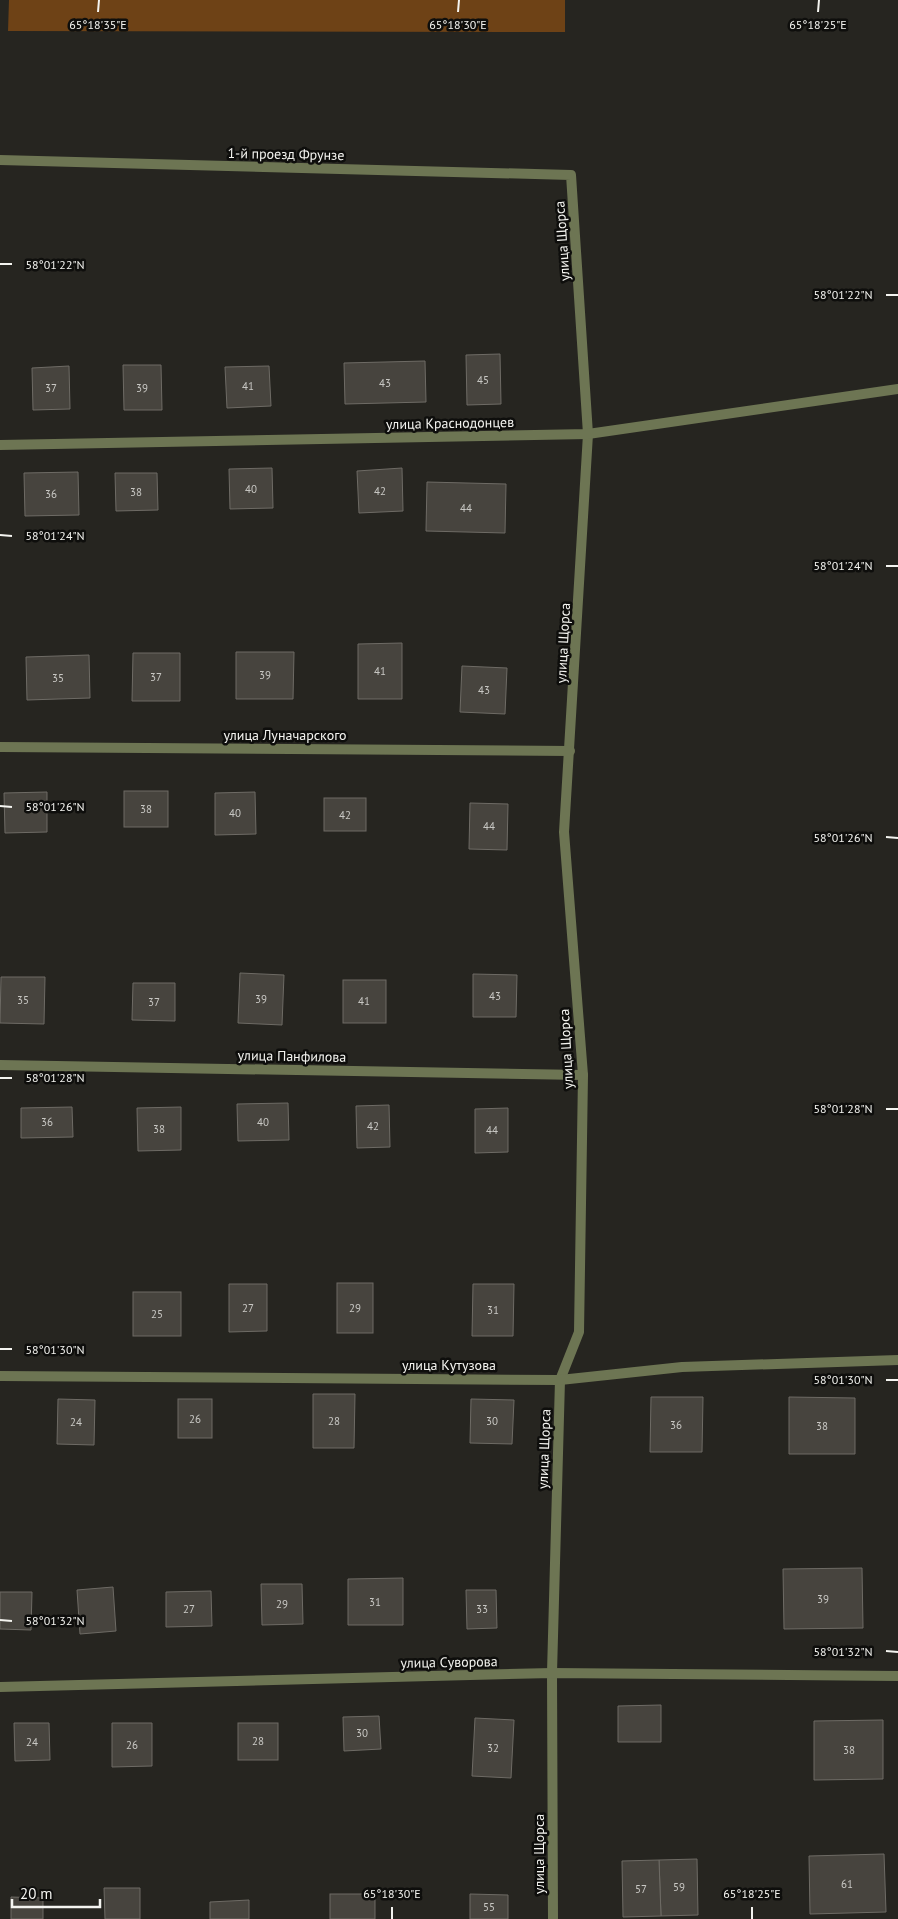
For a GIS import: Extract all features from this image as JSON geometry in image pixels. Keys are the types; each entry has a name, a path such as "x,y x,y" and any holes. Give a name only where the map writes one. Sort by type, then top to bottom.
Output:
{"street":[{"name":"1-й проезд Фрунзе","path":"0,160 571,175"},
{"name":"улица Щорса","path":"553,1919 552,1673 560,1380 579,1332 583,1075 564,832 588,434 571,175"},
{"name":"улица Краснодонцев","path":"0,444 588,434 898,389"},
{"name":"улица Луначарского","path":"0,747 570,751"},
{"name":"улица Панфилова","path":"0,1065 583,1075"},
{"name":"улица Кутузова","path":"0,1376 560,1380 682,1368 898,1360"},
{"name":"улица Суворова","path":"0,1687 552,1673 898,1676"}],"shaded area":[{"path":"9,0 565,0 565,32 8,31"}],"building":[{"path":"500,354 501,404 467,405 466,355"},
{"path":"425,361 426,402 345,404 344,363"},
{"path":"123,365 161,365 162,410 124,410"},
{"path":"69,366 70,409 33,410 32,368"},
{"path":"269,366 271,406 227,408 225,367"},
{"path":"272,468 273,508 230,509 229,469"},
{"path":"402,468 403,511 359,513 357,471"},
{"path":"78,472 79,515 25,516 24,473"},
{"path":"115,473 157,473 158,510 116,511"},
{"path":"427,482 506,484 505,533 426,531"},
{"path":"402,643 402,699 358,699 358,644"},
{"path":"236,652 294,652 293,699 236,699"},
{"path":"133,653 180,653 180,701 132,701"},
{"path":"89,655 90,698 27,700 26,657"},
{"path":"462,666 507,668 505,714 460,712"},
{"path":"124,791 168,791 168,827 124,827"},
{"path":"47,792 47,832 5,833 4,793"},
{"path":"255,792 256,834 215,835 215,793"},
{"path":"324,798 366,798 366,831 324,831"},
{"path":"470,803 508,804 507,850 469,849"},
{"path":"240,973 284,975 282,1025 238,1023"},
{"path":"473,974 517,975 516,1017 473,1017"},
{"path":"1,977 45,977 44,1024 0,1023"},
{"path":"343,980 386,980 386,1023 343,1023"},
{"path":"133,983 175,983 175,1021 132,1020"},
{"path":"288,1103 289,1140 238,1141 237,1104"},
{"path":"389,1105 390,1147 357,1148 356,1106"},
{"path":"72,1107 73,1137 21,1138 21,1108"},
{"path":"181,1107 181,1150 138,1151 137,1108"},
{"path":"508,1108 508,1152 475,1153 475,1109"},
{"path":"337,1283 373,1283 373,1333 337,1333"},
{"path":"229,1284 267,1284 267,1331 229,1332"},
{"path":"473,1284 514,1284 513,1336 472,1336"},
{"path":"133,1292 181,1292 181,1336 133,1336"},
{"path":"313,1394 355,1394 354,1448 313,1448"},
{"path":"651,1397 703,1397 702,1452 650,1452"},
{"path":"789,1397 855,1398 855,1454 789,1454"},
{"path":"58,1399 95,1400 94,1445 57,1444"},
{"path":"178,1399 212,1399 212,1438 178,1438"},
{"path":"471,1399 514,1400 512,1444 470,1443"},
{"path":"862,1568 863,1628 784,1629 783,1569"},
{"path":"403,1578 403,1625 348,1625 348,1579"},
{"path":"261,1584 302,1584 303,1624 262,1625"},
{"path":"113,1587 116,1631 80,1634 77,1590"},
{"path":"466,1590 496,1590 497,1628 467,1629"},
{"path":"211,1591 212,1626 166,1627 166,1592"},
{"path":"0,1592 32,1592 31,1630 0,1629"},
{"path":"661,1705 661,1742 618,1742 618,1706"},
{"path":"379,1716 381,1749 344,1751 343,1717"},
{"path":"475,1718 514,1720 511,1778 472,1776"},
{"path":"883,1720 883,1779 814,1780 814,1721"},
{"path":"14,1723 49,1723 50,1760 15,1761"},
{"path":"112,1723 152,1723 152,1766 112,1767"},
{"path":"238,1723 278,1723 278,1760 238,1760"},
{"path":"884,1854 886,1912 810,1914 809,1856"},
{"path":"697,1859 698,1915 661,1916 659,1860"},
{"path":"659,1860 661,1916 623,1917 622,1861"},
{"path":"104,1888 140,1888 140,1919 105,1919"},
{"path":"330,1894 375,1894 375,1919 330,1919"},
{"path":"470,1894 508,1895 508,1919 470,1919"},
{"path":"11,1897 43,1898 43,1919 11,1919"},
{"path":"249,1900 249,1919 210,1919 210,1902"}]}
